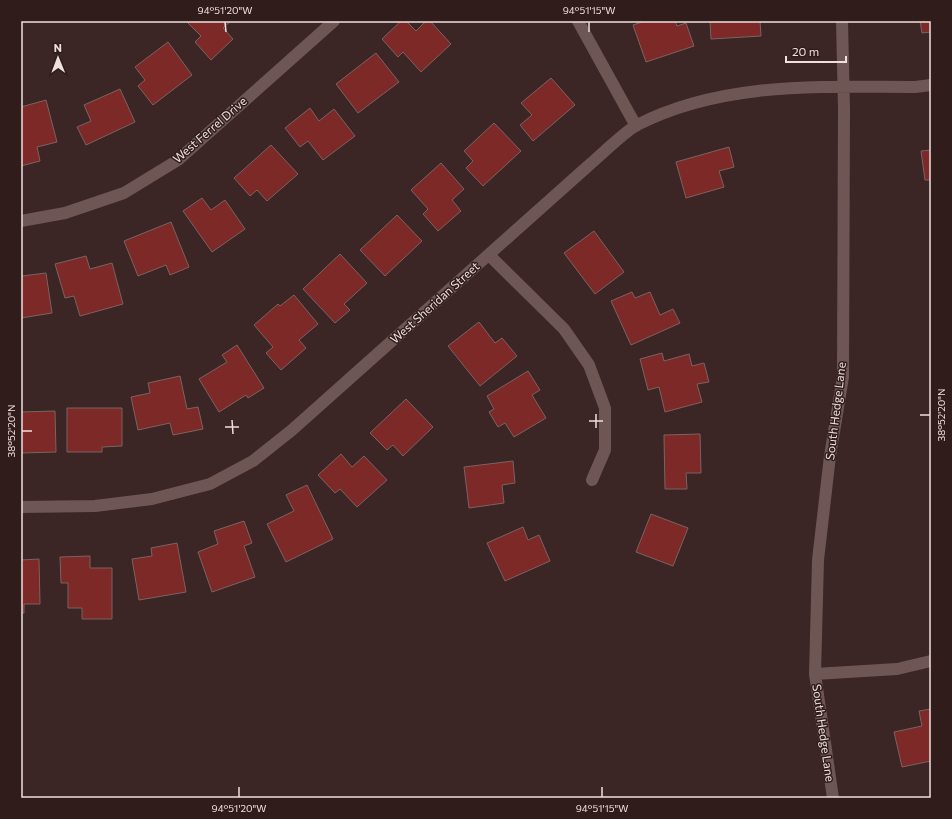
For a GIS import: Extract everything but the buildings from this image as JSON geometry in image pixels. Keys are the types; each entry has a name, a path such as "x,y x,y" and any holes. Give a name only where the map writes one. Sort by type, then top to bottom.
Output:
{"street":[{"name":"West Ferrel Drive","path":"21,222 65,213 124,193 178,160 334,21"},
{"path":"578,21 636,126"},
{"name":"South Hedge Lane","path":"833,798 815,674 818,560 830,456 843,376 842,21"},
{"name":"West Sheridan Street","path":"21,507 95,506 152,499 210,484 253,461 292,430 489,254 636,126 683,107 730,94 798,87 931,85"},
{"path":"489,254 564,328 589,365 605,408 605,450 592,480"},
{"path":"815,674 897,669 931,660"}]}
